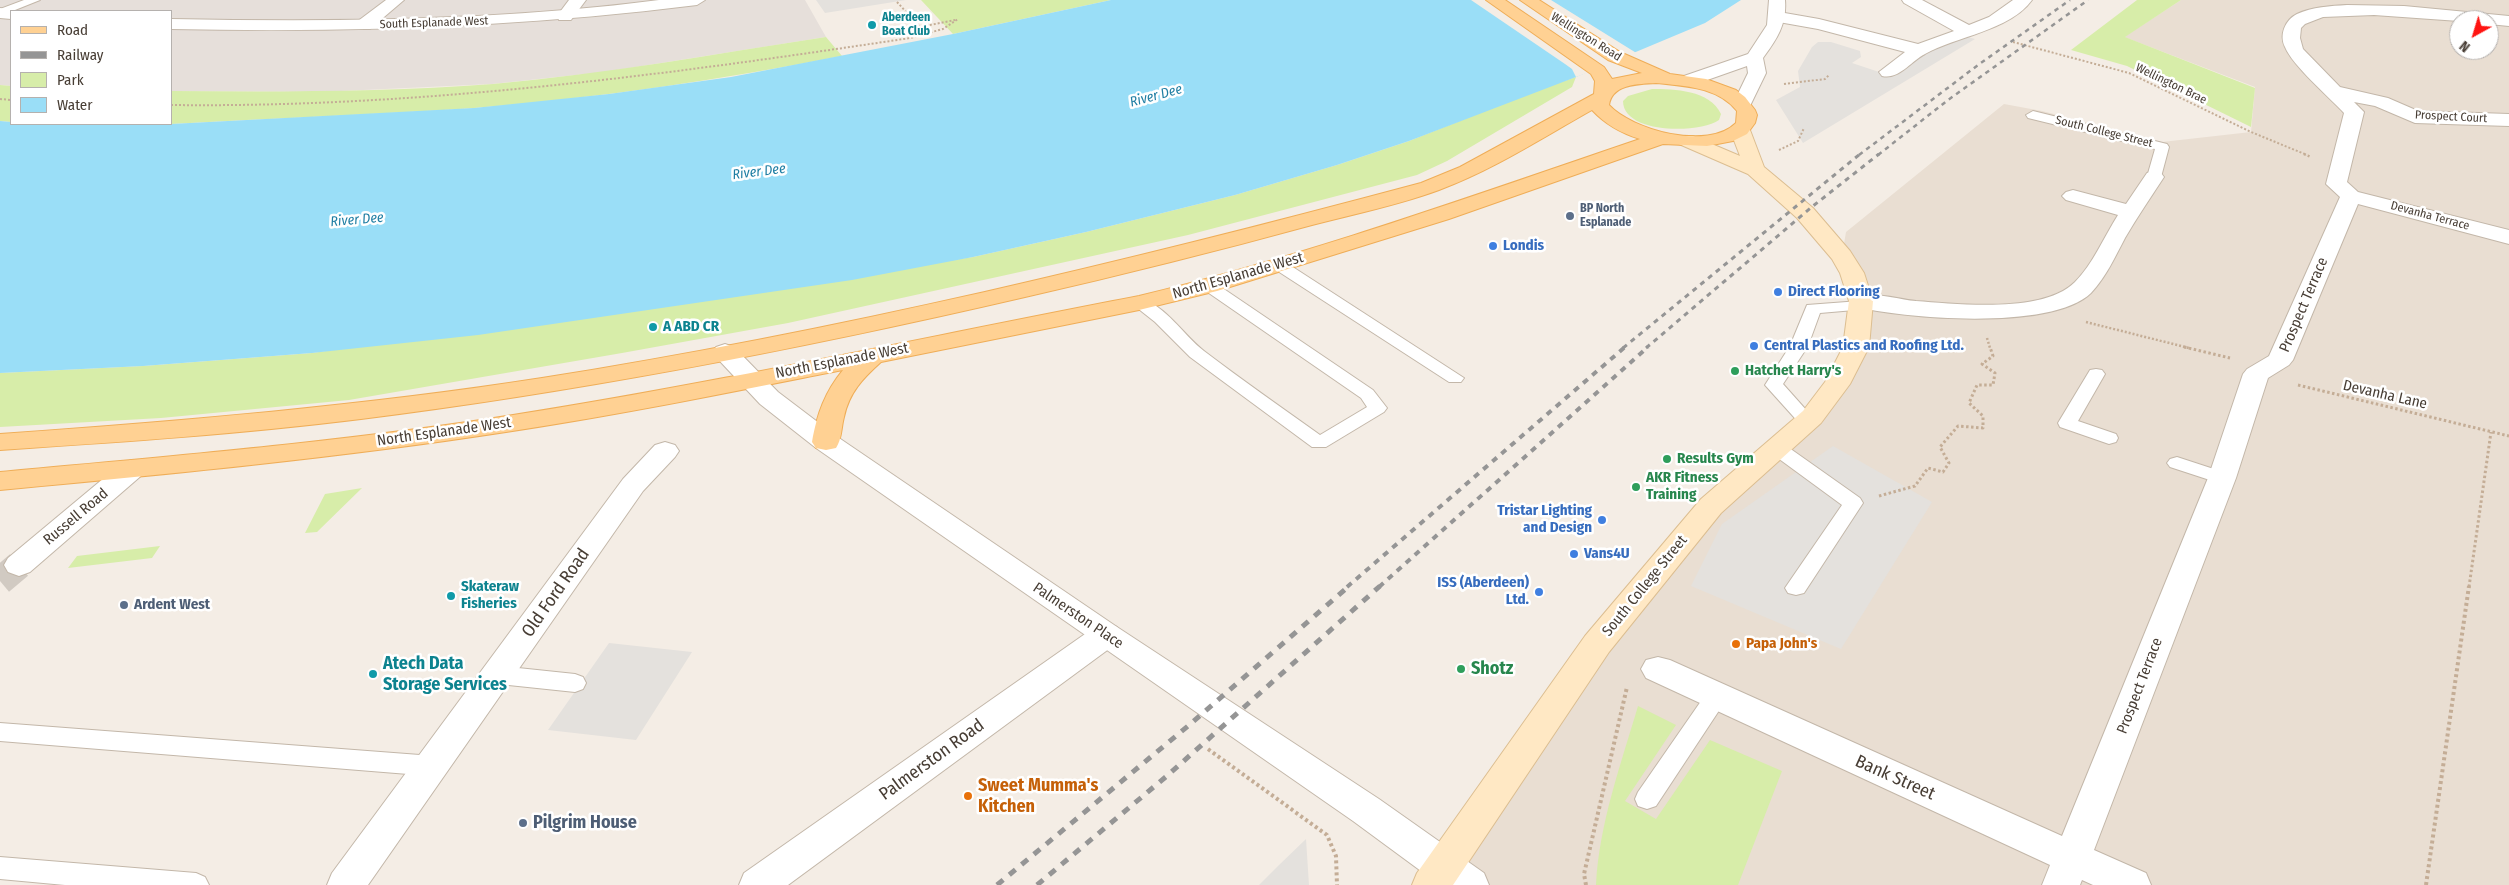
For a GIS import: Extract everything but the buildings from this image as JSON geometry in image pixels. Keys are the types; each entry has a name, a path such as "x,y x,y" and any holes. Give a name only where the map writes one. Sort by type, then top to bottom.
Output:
{"main road":[{"name":"Wellington Road","path":"1494,0 1598,70 1604,81 1601,96"},
{"name":"Wellington Road","path":"1528,0 1627,62 1681,80"},
{"name":"North Esplanade West","path":"0,442 183,430 361,409 596,377 838,331 1147,262 1428,187 1467,171 1601,96 1610,87 1630,81 1681,80"},
{"path":"1601,96 1599,106 1604,114 1614,121 1635,131 1662,138 1686,140 1726,136 1740,130 1747,122 1748,113 1742,104 1729,94 1710,86 1681,80"},
{"path":"1740,130 1754,170"},
{"name":"North Esplanade West","path":"0,481 132,469 404,438 580,412 1139,303 1209,286 1279,265 1512,191 1662,138"},
{"name":"South College Street","path":"1448,878 1597,644 1711,506 1778,449 1807,421 1837,384 1856,347 1860,304 1852,273 1842,256 1805,213 1754,170 1686,140"},
{"path":"826,442 829,419 836,395 845,381 874,355"}],"street":[{"path":"364,25 396,0"},
{"path":"566,16 578,0"},
{"name":"South Esplanade West","path":"172,24 364,25 458,23 566,16 696,0"},
{"path":"1910,0 1968,31"},
{"path":"1888,72 1919,50 1995,21 2024,0"},
{"path":"2401,0 2417,14"},
{"path":"1681,80 1754,58 1771,36 1778,8 1819,24 1919,50"},
{"path":"2351,196 2336,184 2354,112 2337,92 2310,68 2291,45 2290,37 2297,23 2303,18 2326,12 2365,11 2509,21"},
{"path":"1742,104 1756,73 1754,58"},
{"name":"Prospect Court","path":"2337,92 2381,102 2414,116 2509,120"},
{"name":"South College Street","path":"1860,304 1907,309 1979,311 2040,307 2076,293 2094,274 2154,177"},
{"path":"2073,196 2131,212"},
{"name":"Devanha Terrace","path":"2351,196 2509,237"},
{"name":"Prospect Terrace","path":"2066,871 2222,478 2245,367 2280,360 2351,196"},
{"name":"Palmerston Place","path":"725,352 768,398 826,442 1106,635 1448,878"},
{"name":"Old Ford Road","path":"346,885 633,486 665,451"},
{"name":"Russell Road","path":"19,565 132,469"},
{"name":"Palmerston Road","path":"758,885 1106,635"},
{"name":"Bank Street","path":"1658,669 2066,871 2132,885"}],"lane":[{"path":"11,10 34,0"},
{"name":"South College Street","path":"2033,115 2162,147 2154,177"},
{"path":"1279,265 1455,378"},
{"path":"1139,303 1161,318 1196,353 1319,443 1378,408 1367,394 1209,286"},
{"path":"1807,421 1774,386 1798,346 1813,308 1860,304"},
{"path":"2096,374 2067,423 2109,438"},
{"path":"1778,449 1853,503 1796,588"},
{"path":"2177,462 2222,478"},
{"path":"498,675 575,683"},
{"path":"1647,799 1716,697"},
{"path":"0,732 433,766"},
{"path":"0,868 196,885"}],"path":[{"path":"172,105 290,104 400,98 508,90 675,72 910,38 943,29 958,19 920,27 897,2"},
{"name":"Wellington Brae","path":"2005,40 2129,72 2251,132 2341,169"},
{"path":"1776,87 1796,82 1825,79 1829,75"},
{"path":"1776,143 1776,151 1798,141 1804,128"},
{"name":"Devanha Lane","path":"2040,307 2074,319 2245,367 2509,436"},
{"path":"1853,503 1915,486 1928,468 1943,472 1949,463 1940,447 1958,426 1983,428 1982,416 1970,403 1977,384 1993,385 1996,373 1982,364 1993,356 1979,311"},
{"path":"2426,885 2491,432"},
{"path":"1586,885 1584,874 1626,695"}],"shaded area":[{"path":"0,0 805,0 826,37 604,72 492,84 321,92 172,91 172,10 10,10 10,86 0,85"},
{"path":"816,0 906,0 825,13"},
{"path":"2181,0 2509,0 2509,885 1431,885 1597,644 1837,384 1861,301 1842,256 1846,232 2004,104 2042,111 2162,142 2251,132 2255,87 2124,37"},
{"path":"1964,36 1975,39 1803,143 1776,100 1800,87 1798,71 1812,47 1818,42 1831,42 1860,51 1861,57 1852,63 1891,76 1927,53"},
{"path":"1833,446 1932,502 1841,649 1691,586 1722,524"},
{"path":"609,643 692,652 636,740 548,730"},
{"path":"1306,839 1309,885 1259,885 1279,865"}],"green space":[{"path":"921,0 1111,0 953,34"},
{"path":"2137,0 2181,0 2125,37 2255,88 2251,127 2127,66 2071,50"},
{"path":"826,37 842,56 705,80 520,104 398,113 172,124 172,91 413,89 535,80"},
{"path":"1576,77 1572,87 1447,161 1417,175 1188,235 788,323 349,400 161,418 0,427 0,373 143,366 312,353 973,257 1086,232 1235,195 1337,165 1409,141 1543,88"},
{"path":"0,85 10,86 10,122 0,121"},
{"path":"1652,89 1691,92 1709,100 1721,114 1719,120 1696,128 1680,129 1648,125 1635,120 1626,112 1623,101 1628,96"},
{"path":"362,488 317,532 305,533 325,494"},
{"path":"160,546 152,558 68,568 77,556"},
{"path":"1638,706 1676,725 1625,801 1656,819 1710,740 1782,771 1738,885 1596,885 1601,839 1606,817"}],"water":[{"name":"River Dee","path":"1111,0 1741,0 1705,23 1576,77 1409,141 1337,165 1235,195 1086,232 973,257 852,280 478,335 312,353 143,366 0,373 0,121 10,122 10,125 172,125 474,108 609,94 731,77 953,34"}],"pier":[{"path":"1471,0 1551,0 1638,54 1576,77 1572,69"}],"tunnel":[{"path":"0,581 19,565"}],"railway":[{"path":"1859,155 1978,65 2070,0"},
{"path":"1878,155 1948,100 2088,0"},
{"path":"1623,348 1860,154"},
{"path":"1646,348 1813,206 1879,154"},
{"path":"1347,587 1625,347"},
{"path":"1379,587 1648,347"},
{"path":"997,885 1188,726 1349,586"},
{"path":"1037,885 1168,775 1380,586"}],"place":[{"name":"Aberdeen Boat Club","path":"872,25"},
{"name":"BP North Esplanade","path":"1570,216"},
{"name":"Londis","path":"1493,246"},
{"name":"Direct Flooring","path":"1778,292"},
{"name":"A ABD CR","path":"653,327"},
{"name":"Central Plastics and Roofing Ltd.","path":"1754,346"},
{"name":"Hatchet Harry's","path":"1735,371"},
{"name":"Results Gym","path":"1667,459"},
{"name":"AKR Fitness Training","path":"1636,487"},
{"name":"Tristar Lighting and Design","path":"1602,520"},
{"name":"Vans4U","path":"1574,554"},
{"name":"ISS (Aberdeen) Ltd.","path":"1539,592"},
{"name":"Skateraw Fisheries","path":"451,596"},
{"name":"Ardent West","path":"124,605"},
{"name":"Papa John's","path":"1736,644"},
{"name":"Shotz","path":"1461,669"},
{"name":"Atech Data Storage Services","path":"373,674"},
{"name":"Sweet Mumma's Kitchen","path":"968,796"},
{"name":"Pilgrim House","path":"523,823"}]}
